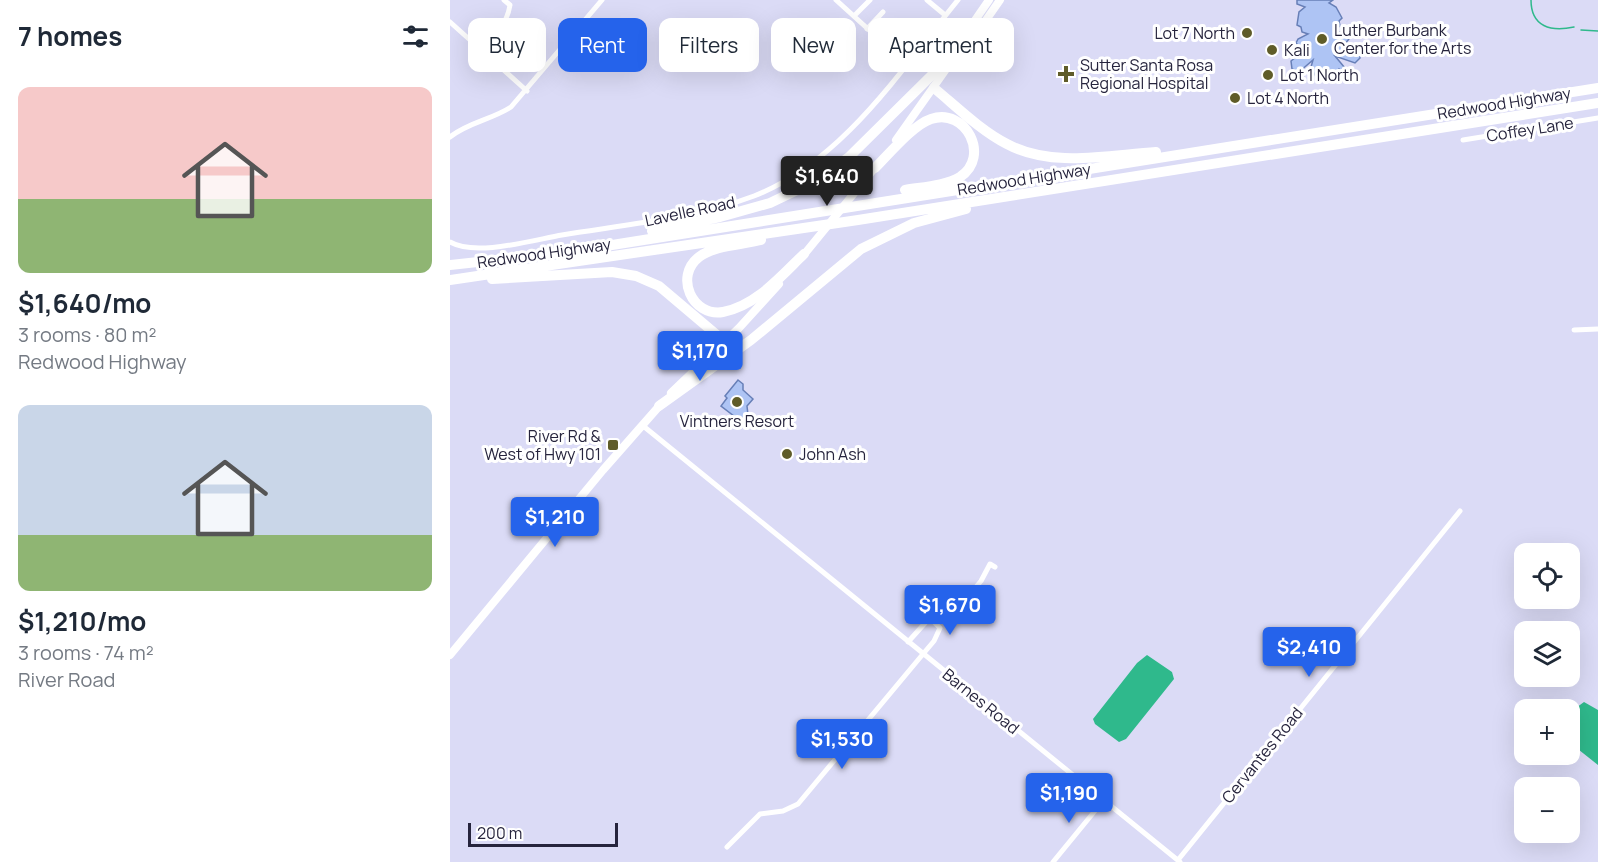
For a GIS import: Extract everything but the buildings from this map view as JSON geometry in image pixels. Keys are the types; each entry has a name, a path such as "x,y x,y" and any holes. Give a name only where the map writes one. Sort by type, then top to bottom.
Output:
{"highway":[{"path":"624,242 654,230 720,217 770,203 818,180 849,157 935,72"},
{"path":"934,88 997,138 1012,147 1046,157 1071,158 1162,151 1205,151"},
{"name":"Redwood Highway","path":"450,265 562,253 1598,88"},
{"name":"Redwood Highway","path":"450,280 1025,194 1598,104"},
{"path":"870,203 897,192 948,182 961,176 973,159 973,141 968,131 957,121 946,118 931,119 920,125 875,168"},
{"path":"659,406 751,340 834,270 870,244 914,223 1025,194"},
{"path":"801,227 703,254 693,262 688,272 688,289 695,302 706,310 714,312 729,310 760,294 804,254"},
{"path":"474,277 506,280 612,272 636,276 663,289 724,341"}],"main road":[{"path":"976,18 989,0"},
{"path":"987,18 1000,0"},
{"path":"450,656 642,425 764,301 815,242 875,168 945,72"}],"street":[{"path":"504,0 510,5 508,18"},
{"path":"836,0 867,29 883,12"},
{"path":"854,16 870,0"},
{"path":"927,0 945,15"},
{"name":"Lavelle Road","path":"943,18 958,0"},
{"path":"450,137 473,122 501,114 511,107 527,91 600,1"},
{"path":"450,22 468,38"},
{"path":"506,72 527,91"},
{"name":"Lavelle Road","path":"450,242 470,248 511,243 708,210 754,196 799,173 840,141 899,72"},
{"name":"Coffey Lane","path":"1463,140 1598,118"},
{"path":"1574,330 1598,329"},
{"name":"Barnes Road","path":"642,425 1179,861"},
{"name":"Cervantes Road","path":"1179,861 1460,511"},
{"path":"908,642 945,602 964,601 981,581 990,564 995,567"},
{"path":"728,847 760,814 783,811 798,804 934,641 940,628 930,618"},
{"path":"1053,862 1103,801"}],"shaded area":[{"path":"1147,655 1172,672 1174,679 1126,739 1119,742 1095,724 1093,719 1137,663"},
{"path":"1584,702 1598,710 1598,765 1580,751 1580,705"}],"waterway":[{"path":"1531,0 1534,16 1544,26 1558,29 1574,27"},
{"path":"1581,30 1598,31"}],"place":[{"name":"Lot 7 North","path":"1247,33"},
{"name":"Luther Burbank Center for the Arts","path":"1322,39"},
{"name":"Kali","path":"1272,50"},
{"name":"Sutter Santa Rosa Regional Hospital","path":"1066,74"},
{"name":"Lot 1 North","path":"1268,75"},
{"name":"Lot 4 North","path":"1235,98"},
{"name":"Vintners Resort","path":"737,402"},
{"name":"River Rd & West of Hwy 101","path":"613,445"},
{"name":"John Ash","path":"787,454"}]}
